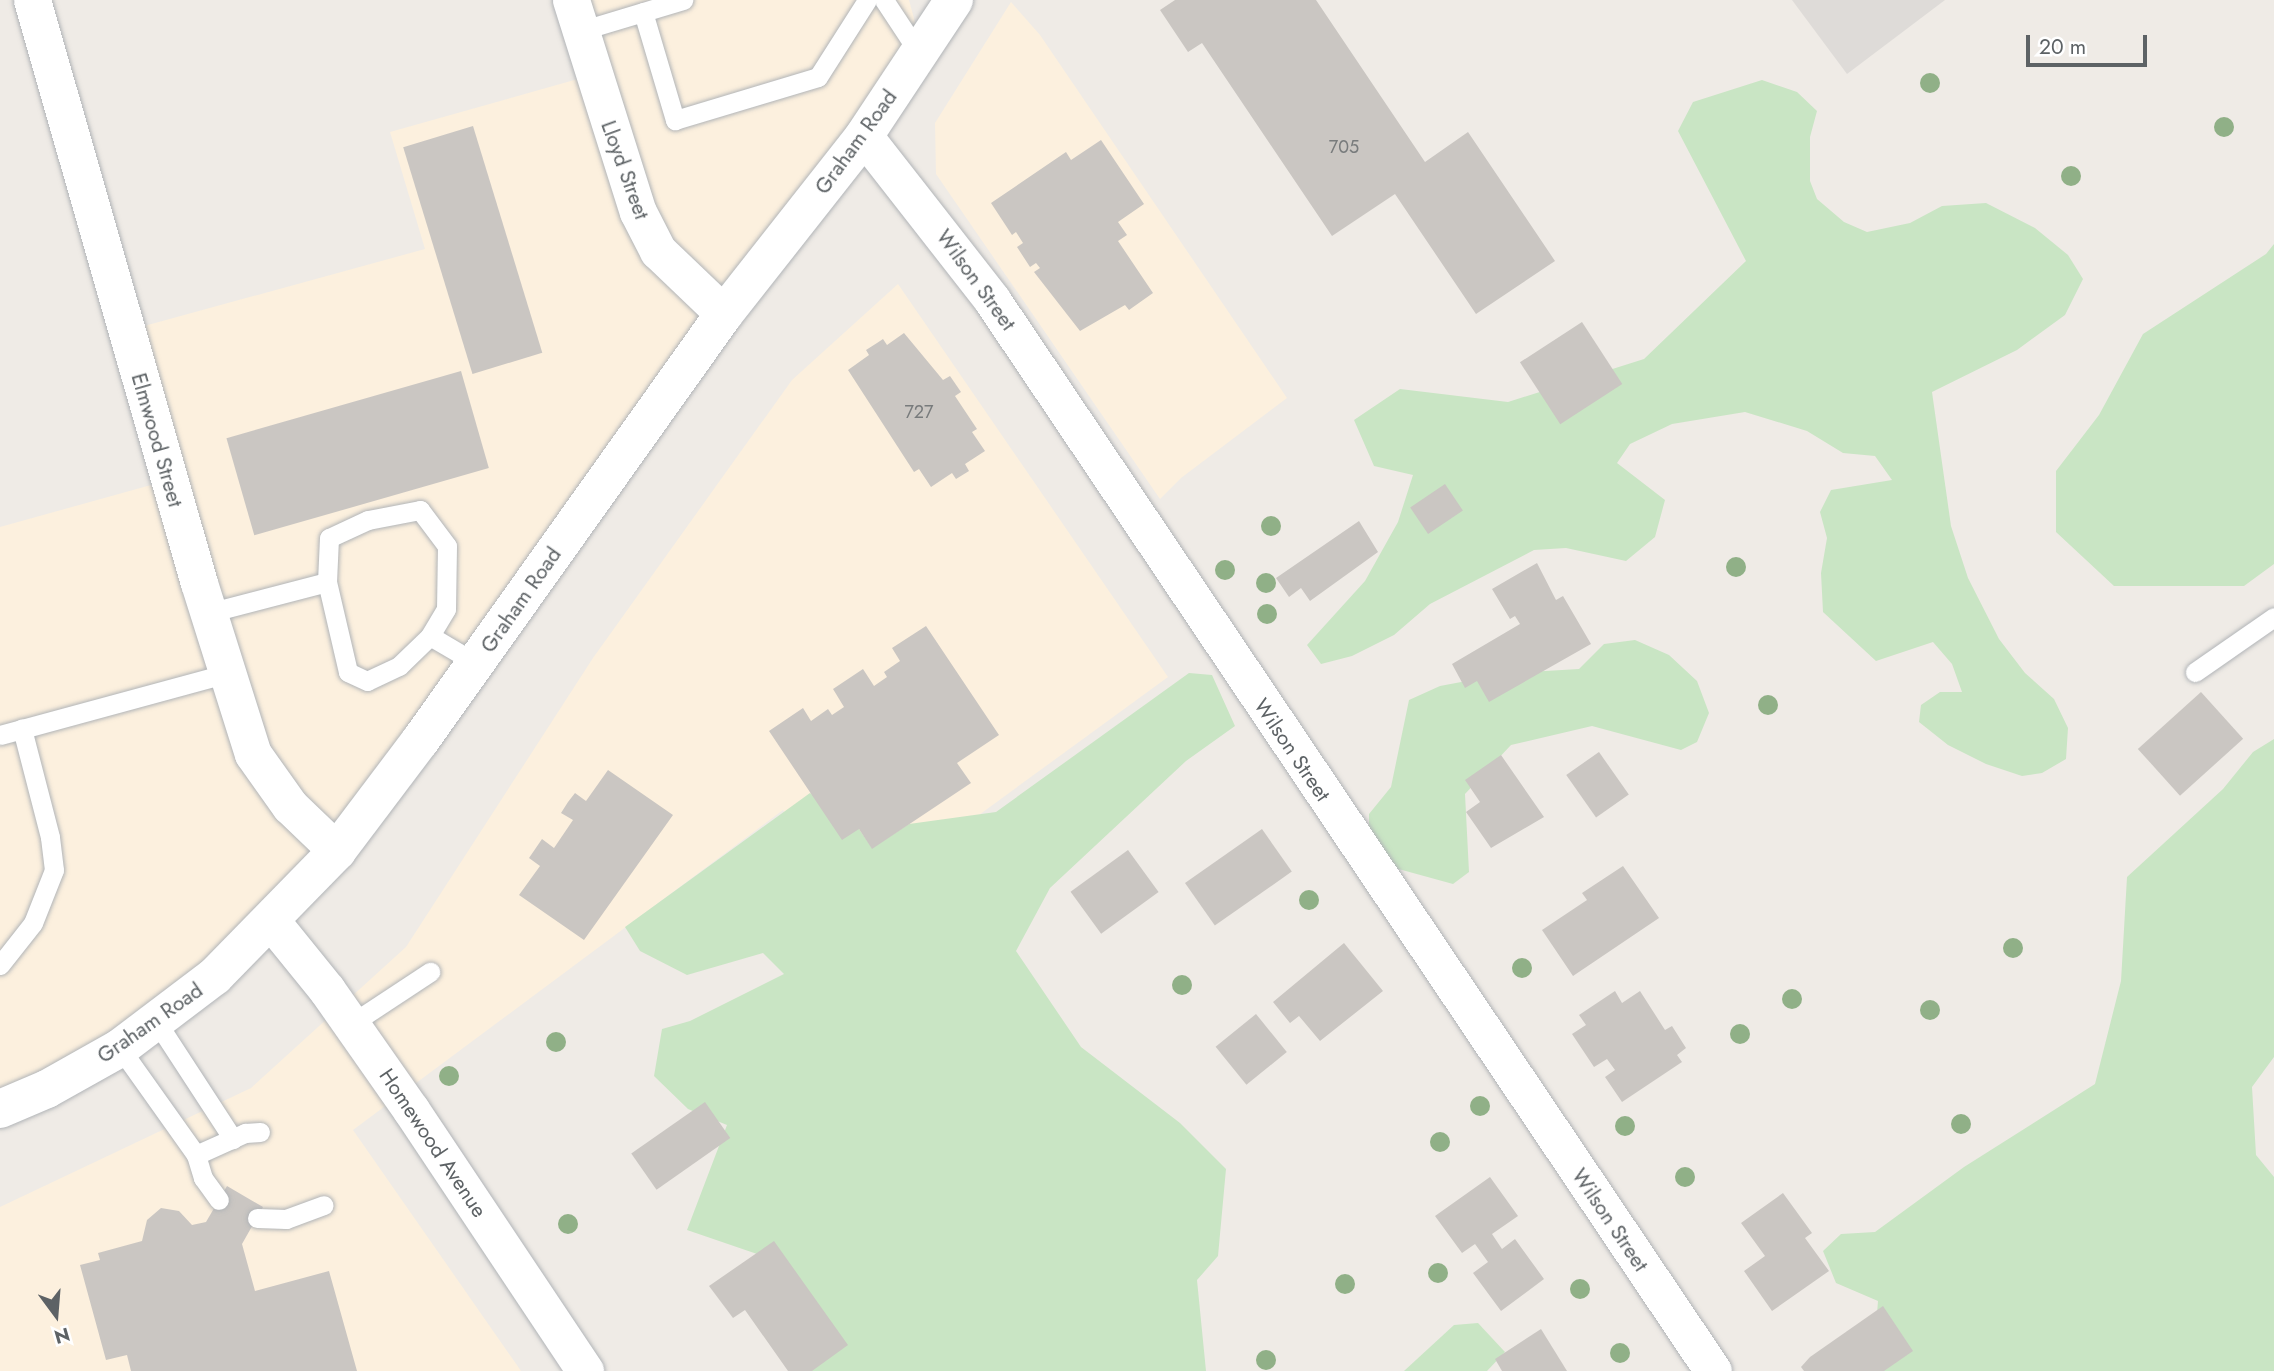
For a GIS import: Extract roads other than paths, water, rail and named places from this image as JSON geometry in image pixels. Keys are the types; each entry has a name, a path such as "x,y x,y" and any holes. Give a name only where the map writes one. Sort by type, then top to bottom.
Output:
{"main road":[{"name":"Graham Road","path":"0,1108 47,1089 120,1048 156,1021 215,976 272,922 337,851 724,314 864,136 954,0"}],"street":[{"name":"Elmwood Street","path":"33,0 208,613 253,754 267,779 337,851"},
{"name":"Lloyd Street","path":"575,15 638,212 658,251 724,314"},
{"name":"Wilson Street","path":"864,136 992,300 1713,1371"},
{"name":"Homewood Avenue","path":"272,922 351,1024 585,1371"}],"lane":[{"path":"575,15 643,12 683,0"},
{"path":"643,12 675,120 818,77 867,0"},
{"path":"884,0 919,53"},
{"path":"420,510 447,546 446,609 430,636 399,666 367,681 348,672 327,582 329,538 368,520 420,510"},
{"path":"208,613 327,582"},
{"path":"2195,672 2274,617"},
{"path":"430,636 475,663"},
{"path":"0,735 228,673"},
{"path":"0,965 33,923 54,870 50,837 22,729"},
{"path":"351,1024 430,972"},
{"path":"156,1021 233,1139"},
{"path":"120,1048 195,1155 203,1178 219,1200"},
{"path":"195,1155 233,1139 260,1132"},
{"path":"257,1218 286,1219 324,1205"}]}
